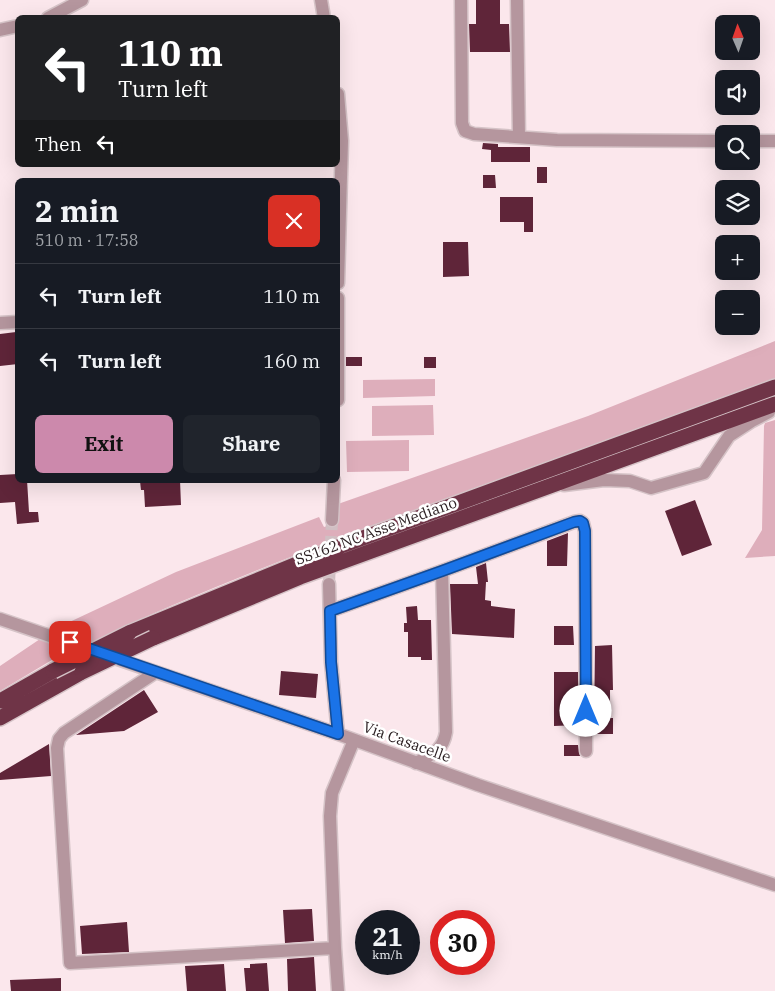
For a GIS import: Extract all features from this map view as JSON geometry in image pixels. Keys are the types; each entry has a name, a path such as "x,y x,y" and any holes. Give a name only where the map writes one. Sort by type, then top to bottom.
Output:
{"highway":[{"name":"SS162 NC Asse Mediano","path":"0,701 53,671 129,633 341,546 775,387"},
{"name":"SS162 NC Asse Mediano","path":"0,718 82,672 153,638 300,576 775,404"}],"street":[{"path":"54,15 82,0"},
{"path":"321,0 324,15"},
{"path":"461,0 462,123 465,131 474,134 557,140 715,141"},
{"path":"517,0 519,137"},
{"path":"0,30 15,27"},
{"path":"340,118 342,141 340,212"},
{"path":"760,141 775,142"},
{"path":"0,324 15,322"},
{"path":"552,486 604,480 630,481 651,488 704,473 729,436 775,409"},
{"path":"332,520 334,483"},
{"path":"330,611 580,521 583,523 585,531 586,751"},
{"path":"416,763 441,748 445,740 442,571"},
{"path":"329,584 331,662 338,734"},
{"name":"Via Casacelle","path":"0,619 775,885"},
{"path":"156,672 64,733 59,739 57,748 70,963 335,948"},
{"path":"338,991 330,816 332,793 354,740"}],"shaded area":[{"path":"775,341 775,380 316,547 174,605 90,643 67,635 61,626 176,572 319,517 324,527 338,523 338,504 588,416"},
{"path":"435,379 435,396 363,398 363,380"},
{"path":"433,405 434,435 372,436 372,406"},
{"path":"775,420 775,556 745,558 762,530 764,426 765,423"},
{"path":"409,440 409,471 347,472 346,441"},
{"path":"40,639 49,641 67,651 0,691 0,666"}],"building":[{"path":"476,0 500,0 500,24 509,24 510,52 470,52 469,24 476,24"},
{"path":"483,143 498,144 498,147 530,147 530,162 491,162 491,150 482,149"},
{"path":"537,167 547,167 547,183 537,183"},
{"path":"483,175 495,175 496,188 483,188"},
{"path":"500,197 533,197 533,232 524,232 524,222 500,222"},
{"path":"443,242 468,242 469,276 443,277"},
{"path":"15,332 15,364 0,366 0,334"},
{"path":"346,357 362,357 362,366 346,366"},
{"path":"424,357 436,357 436,368 424,368"},
{"path":"15,474 15,483 27,483 29,512 38,512 39,522 17,524 15,502 0,503 0,475"},
{"path":"140,483 180,483 181,505 145,507 144,490 141,490"},
{"path":"695,500 712,545 682,556 665,511"},
{"path":"568,533 567,566 547,566 547,541"},
{"path":"486,563 488,582 486,582 485,600 491,601 491,606 515,609 514,638 452,634 450,584 478,584 476,567"},
{"path":"417,606 418,620 431,620 432,660 421,660 421,657 408,657 408,632 404,632 404,623 407,623 406,607"},
{"path":"554,626 573,626 574,645 554,645"},
{"path":"612,645 613,690 610,690 610,718 613,718 613,734 597,734 597,727 594,727 595,646"},
{"path":"281,671 318,674 316,698 279,695"},
{"path":"554,672 578,672 578,725 554,726"},
{"path":"144,690 158,712 124,731 76,735"},
{"path":"49,744 51,776 0,780 0,773"},
{"path":"564,745 578,745 580,756 564,756"},
{"path":"312,909 314,941 285,943 283,910"},
{"path":"127,922 129,952 82,954 80,926"},
{"path":"314,957 316,991 288,991 287,959"},
{"path":"267,963 269,991 246,991 244,968 250,968 250,964"},
{"path":"224,964 226,991 187,991 185,966"},
{"path":"61,978 61,991 11,991 10,980"}],"tunnel":[{"path":"329,584 332,520"}],"route":[{"path":"70,642 338,734 331,662 330,611 580,521 583,523 585,531 586,711"}]}
